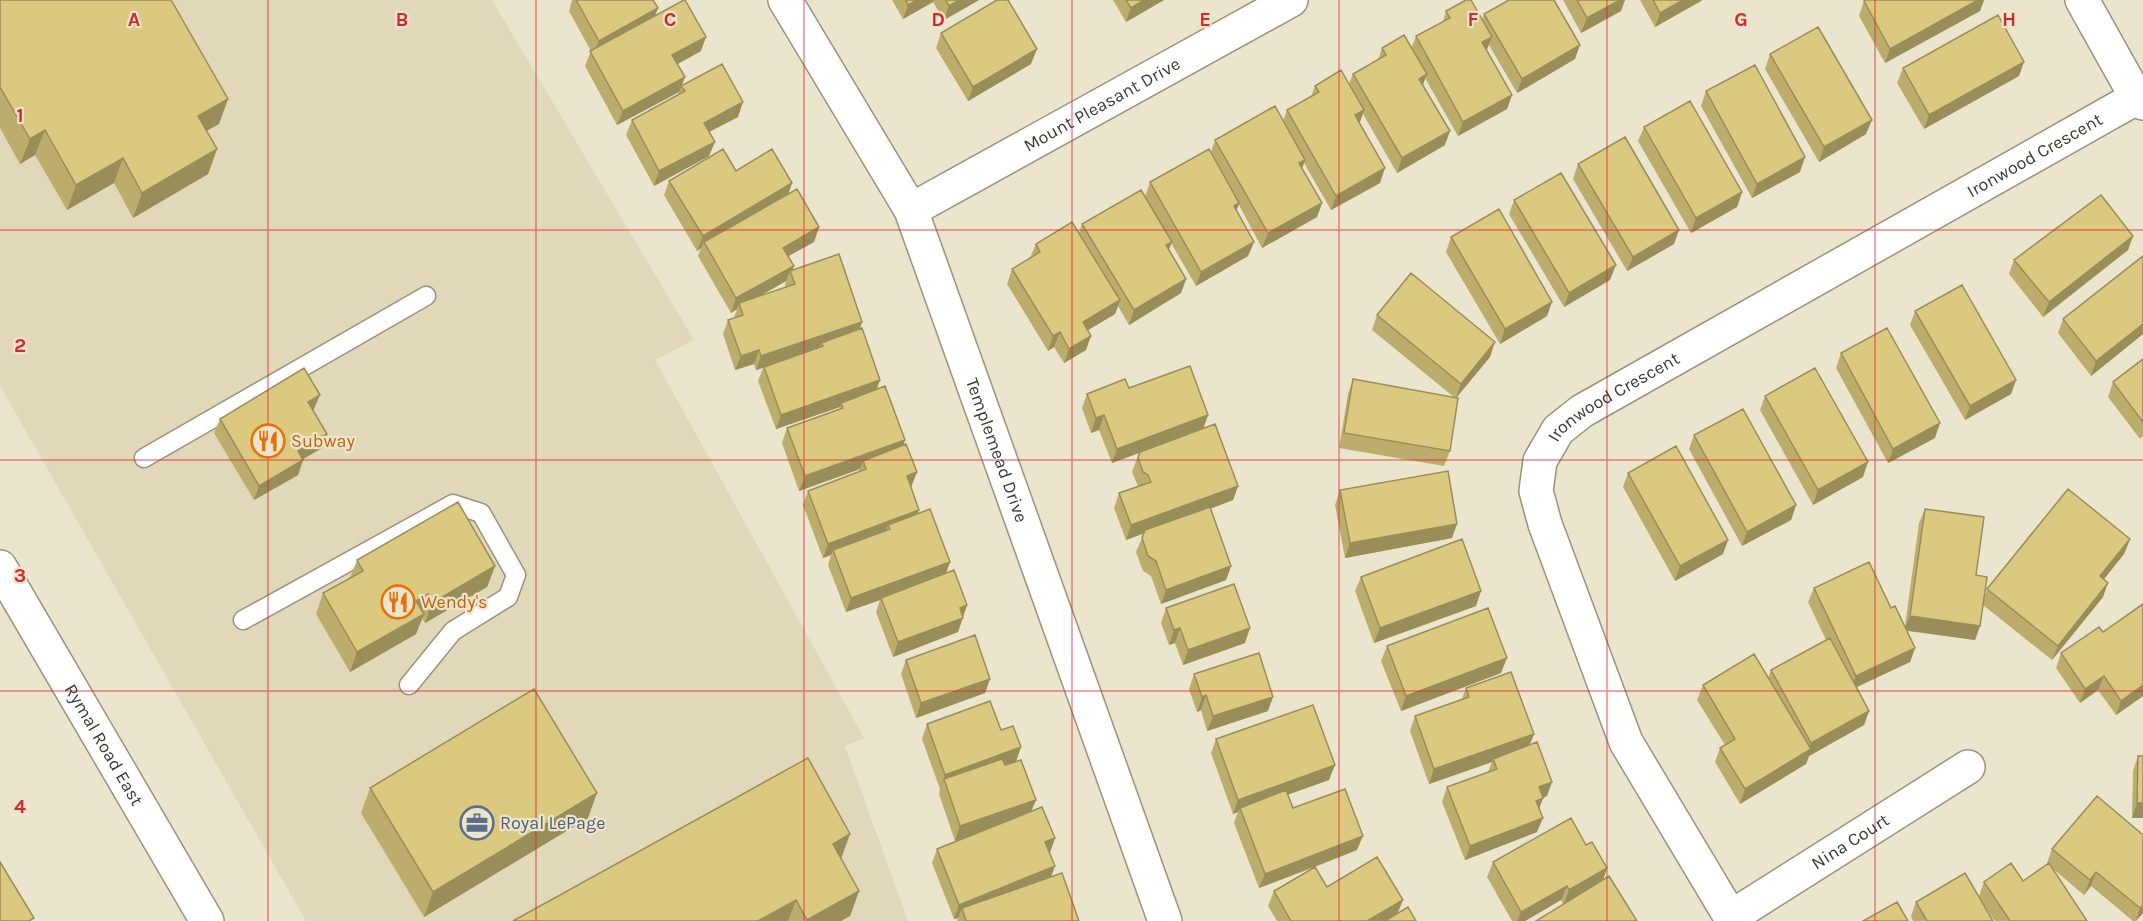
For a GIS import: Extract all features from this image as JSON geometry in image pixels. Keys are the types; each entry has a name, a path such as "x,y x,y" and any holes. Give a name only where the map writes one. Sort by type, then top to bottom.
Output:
{"street":[{"name":"Templemead Drive","path":"785,0 911,210 1165,921"},
{"name":"Mount Pleasant Drive","path":"911,210 1291,0"},
{"path":"2082,0 2134,93 2142,98"},
{"name":"Ironwood Crescent","path":"1732,919 1626,742 1545,524 1536,491 1540,461 1558,430 1582,411 2142,98"},
{"name":"Rymal Road East","path":"0,567 207,921"},
{"name":"Nina Court","path":"1732,919 1968,767"}],"lane":[{"path":"144,458 426,296"},
{"path":"243,620 453,504 481,513 516,575 508,597 453,631 409,685"}],"shaded area":[{"path":"0,0 492,0 694,340 655,360 864,738 845,746 908,921 306,921 0,386"}],"building":[{"path":"0,0 171,0 228,99 198,116 217,149 142,193 123,158 76,185 45,130 30,139 0,87"},
{"path":"576,0 653,0 658,8 599,41"},
{"path":"684,0 706,37 672,55 685,77 623,111 590,51"},
{"path":"906,0 917,0 908,5"},
{"path":"946,0 959,0 949,6"},
{"path":"997,0 1008,0 1037,49 973,87 941,33"},
{"path":"1126,0 1144,0 1131,8"},
{"path":"1466,0 1471,0 1492,37 1482,42 1512,95 1463,122 1416,36 1450,18 1446,11"},
{"path":"1509,0 1554,0 1580,45 1522,79 1484,14"},
{"path":"1577,0 1620,0 1587,18"},
{"path":"1653,0 1683,0 1660,13"},
{"path":"1978,0 1890,49 1864,1"},
{"path":"1998,15 2024,62 1929,115 1903,68"},
{"path":"1818,27 1872,120 1824,147 1770,54"},
{"path":"1404,35 1427,74 1419,79 1450,131 1402,158 1353,74 1386,55 1382,48"},
{"path":"722,64 743,102 704,123 715,142 659,171 632,120 685,91 681,86"},
{"path":"1755,65 1805,157 1757,184 1706,91"},
{"path":"1341,70 1364,110 1355,115 1385,168 1336,196 1287,110 1319,92 1315,86"},
{"path":"1690,101 1742,192 1696,218 1644,127"},
{"path":"1275,106 1305,160 1299,163 1322,203 1268,233 1215,140"},
{"path":"1625,137 1679,230 1633,257 1578,164"},
{"path":"723,149 736,171 772,149 792,183 703,236 669,181"},
{"path":"1209,149 1239,203 1234,206 1254,242 1201,272 1150,182"},
{"path":"1561,173 1616,265 1569,293 1514,200"},
{"path":"797,189 819,227 783,248 794,266 736,298 704,242"},
{"path":"1141,190 1172,242 1166,245 1186,279 1134,310 1082,224"},
{"path":"2101,195 2133,236 2049,302 2014,260"},
{"path":"1499,209 1552,302 1505,329 1451,237"},
{"path":"1072,222 1120,300 1083,322 1091,336 1069,349 1060,332 1053,336 1012,269 1040,252 1036,244"},
{"path":"839,254 862,322 761,356 759,350 741,356 728,320 743,315 739,303 795,284 790,271"},
{"path":"2143,256 2143,324 2096,361 2063,319"},
{"path":"1411,273 1495,342 1461,384 1377,315"},
{"path":"1962,285 2016,380 1970,406 1915,311"},
{"path":"862,328 880,380 781,415 764,367 823,346 821,343"},
{"path":"1887,328 1940,423 1893,449 1841,353"},
{"path":"2143,359 2143,422 2113,382"},
{"path":"1190,366 1208,415 1117,449 1104,415 1096,418 1087,394 1125,379 1129,388"},
{"name":"Subway","path":"304,368 320,395 308,402 327,434 298,451 303,460 259,486 220,419"},
{"path":"1815,368 1868,462 1818,490 1765,396"},
{"path":"1353,379 1458,398 1450,451 1344,433"},
{"path":"885,386 905,440 805,476 787,428 843,408 841,403"},
{"path":"1743,409 1796,505 1747,532 1694,435"},
{"path":"1215,424 1238,486 1131,525 1119,493 1151,482 1148,475 1143,472 1138,458 1140,452"},
{"path":"906,444 917,472 907,476 919,510 828,544 808,491 866,469 863,461"},
{"path":"1676,446 1728,540 1680,566 1628,473"},
{"path":"1448,471 1457,524 1350,543 1340,490"},
{"path":"2068,489 2130,539 2100,576 2108,583 2058,646 1987,589"},
{"name":"Wendy's","path":"458,502 495,566 432,603 428,594 416,601 424,614 357,652 323,593 363,571 357,560"},
{"path":"1210,507 1231,566 1166,590 1156,561 1148,556 1142,538 1145,530"},
{"path":"930,509 950,562 851,598 833,550 890,529 888,525"},
{"path":"1925,509 1984,517 1976,575 1987,577 1980,626 1910,616"},
{"path":"1462,539 1481,591 1380,628 1361,577"},
{"path":"1869,562 1891,608 1895,606 1915,648 1856,676 1814,588"},
{"path":"954,570 967,605 960,608 963,618 898,642 881,598"},
{"path":"1234,584 1250,628 1188,650 1180,628 1174,630 1166,608"},
{"path":"2143,604 2143,685 2121,701 2104,676 2085,689 2061,653 2099,627 2103,632"},
{"path":"1488,608 1507,658 1406,696 1387,646"},
{"path":"975,635 990,679 921,703 906,660"},
{"path":"1830,638 1869,711 1811,743 1771,670"},
{"path":"1259,653 1273,697 1213,716 1206,695 1202,697 1194,674"},
{"path":"1754,654 1811,749 1745,789 1720,748 1735,739 1703,685"},
{"path":"1511,672 1534,734 1434,769 1415,716 1469,697 1466,688"},
{"path":"534,689 597,793 433,892 370,788"},
{"path":"990,701 1001,730 1013,726 1021,747 945,775 927,724"},
{"path":"1313,705 1335,765 1238,800 1216,739"},
{"path":"1537,742 1552,782 1539,787 1543,798 1536,801 1543,818 1470,846 1447,787 1497,769 1493,759"},
{"path":"2138,756 2143,756 2143,803 2137,803"},
{"path":"808,758 850,834 833,844 859,891 807,920 796,900 758,921 513,921"},
{"path":"1002,759 1005,765 1021,760 1036,800 960,826 944,779"},
{"path":"1345,789 1363,836 1265,874 1240,808 1286,790 1293,808"},
{"path":"2097,796 2143,835 2143,905 2140,908 2096,872 2090,880 2052,849"},
{"path":"1042,807 1055,838 1045,842 1055,866 959,905 937,849"},
{"path":"1571,818 1586,845 1592,842 1607,868 1569,890 1567,886 1521,912 1493,862"},
{"path":"1377,857 1403,900 1367,921 1291,921 1274,891 1315,867 1327,887"},
{"path":"0,862 34,918 29,921 0,921"},
{"path":"2011,863 2023,881 2049,863 2087,921 2010,921 1984,882"},
{"path":"1062,873 1079,921 966,921 962,908"},
{"path":"1965,873 1993,921 1927,921 1916,902"},
{"path":"1609,876 1637,921 1536,921"},
{"path":"1897,902 1908,921 1863,921"},
{"path":"1408,907 1416,921 1385,921"}],"place":[{"name":"Subway","path":"268,441"},
{"name":"Wendy's","path":"398,602"},
{"name":"Royal LePage","path":"477,823"}]}
